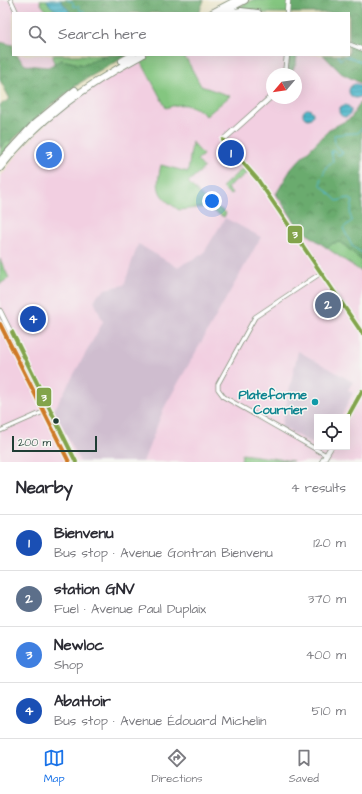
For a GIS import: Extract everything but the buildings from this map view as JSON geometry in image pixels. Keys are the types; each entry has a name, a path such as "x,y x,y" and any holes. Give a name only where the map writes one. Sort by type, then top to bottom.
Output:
{"highway":[{"path":"214,12 237,0"},
{"path":"223,12 245,0"},
{"path":"234,12 249,12"},
{"path":"0,161 25,132 58,103 90,81 131,56"},
{"path":"0,168 28,136 58,108 98,80 140,56"}],"main road":[{"path":"286,12 288,0"},
{"path":"286,68 287,56"},
{"path":"266,101 223,140 258,180 362,333"},
{"path":"0,311 76,462"},
{"path":"349,414 362,391"},
{"path":"322,462 329,450"}],"street":[{"path":"11,0 17,12"},
{"path":"350,44 362,49"},
{"path":"321,273 255,317 218,384 218,389 224,397 326,455"},
{"path":"0,430 50,409"}],"shaded area":[{"path":"0,0 40,0 41,4 47,12 12,12 12,46 0,42"},
{"path":"18,56 53,56 54,64 48,67 25,65"},
{"path":"183,56 289,56 288,68 266,68 266,104 302,104 302,68 294,68 296,64 297,56 324,56 341,73 362,84 362,100 351,118 330,129 299,228 362,272 362,462 0,462 0,284 9,278 0,259 0,177 17,155 43,127 67,106 93,87 141,61 166,108 183,104 200,110 206,116 230,96 201,86 187,60"},
{"path":"225,218 261,237 164,408 143,462 80,462 54,410 103,322 94,301 98,294 102,293 105,289 124,285 138,244 177,267 203,254"},
{"path":"298,351 353,382 348,390 353,393 342,414 314,414 314,444 281,427"}],"green space":[{"path":"40,0 47,0 50,5 59,12 47,12 41,4"},
{"path":"60,0 204,0 199,12 70,12"},
{"path":"252,0 291,0 289,12 232,12"},
{"path":"291,0 362,0 362,84 341,73 324,56 350,56 350,12 289,12"},
{"path":"0,42 12,45 12,56 18,56 25,65 48,67 61,60 84,65 103,56 126,56 81,82 48,108 14,139 4,143 0,148 0,105 10,99 0,80"},
{"path":"53,56 103,56 84,65 61,60 54,64"},
{"path":"150,56 183,56 187,60 201,86 230,96 206,116 197,109 188,105 177,105 166,108 141,61"},
{"path":"289,56 297,56 296,64 294,68 288,68"},
{"path":"362,100 362,261 341,242 333,243 327,248 299,228 276,194 291,169 301,158 330,129 351,118"},
{"path":"14,139 0,158 3,146 7,142"},
{"path":"192,142 203,155 197,160 204,168 188,182 204,199 226,213 224,217 206,207 179,210 166,201 160,192 158,181 161,165 188,172"},
{"path":"243,168 248,174 245,174 239,180 237,179 227,188 232,194 230,195 222,187"},
{"path":"341,242 362,261 362,272 327,248 333,243"},
{"path":"0,259 9,278 0,284"},
{"path":"242,454 293,461 241,462"}],"water":[{"path":"47,0 60,0 70,12 57,11 49,4"},
{"path":"353,84 359,84 363,88 363,94 359,98 353,98 349,94 349,88"},
{"path":"343,105 347,105 351,111 347,117 343,117 339,113 339,109"},
{"path":"308,109 313,114 308,119 303,114"}],"waterway":[{"path":"67,0 73,2 74,7 79,6 80,11 83,10 85,12"},
{"path":"338,56 340,60 345,56"},
{"path":"345,56 362,62"},
{"path":"323,175 326,167 333,161 331,151 335,151 338,155 343,153 335,144 334,135 358,133 362,128"},
{"path":"321,178 321,185 337,201 348,198 353,201 350,214 352,221 343,228 352,246 362,253"}],"transit line":[{"name":"3","path":"223,140 258,180 362,333"},
{"path":"0,324 69,462"},
{"name":"3","path":"12,332 76,462"},
{"name":"3","path":"349,414 362,391"}],"place":[{"name":"Bienvenu","path":"231,153"},
{"name":"Newloc","path":"49,155"},
{"name":"station GNV","path":"328,305"},
{"name":"Abattoir","path":"33,319"},
{"name":"Plateforme Courrier","path":"315,402"}]}
